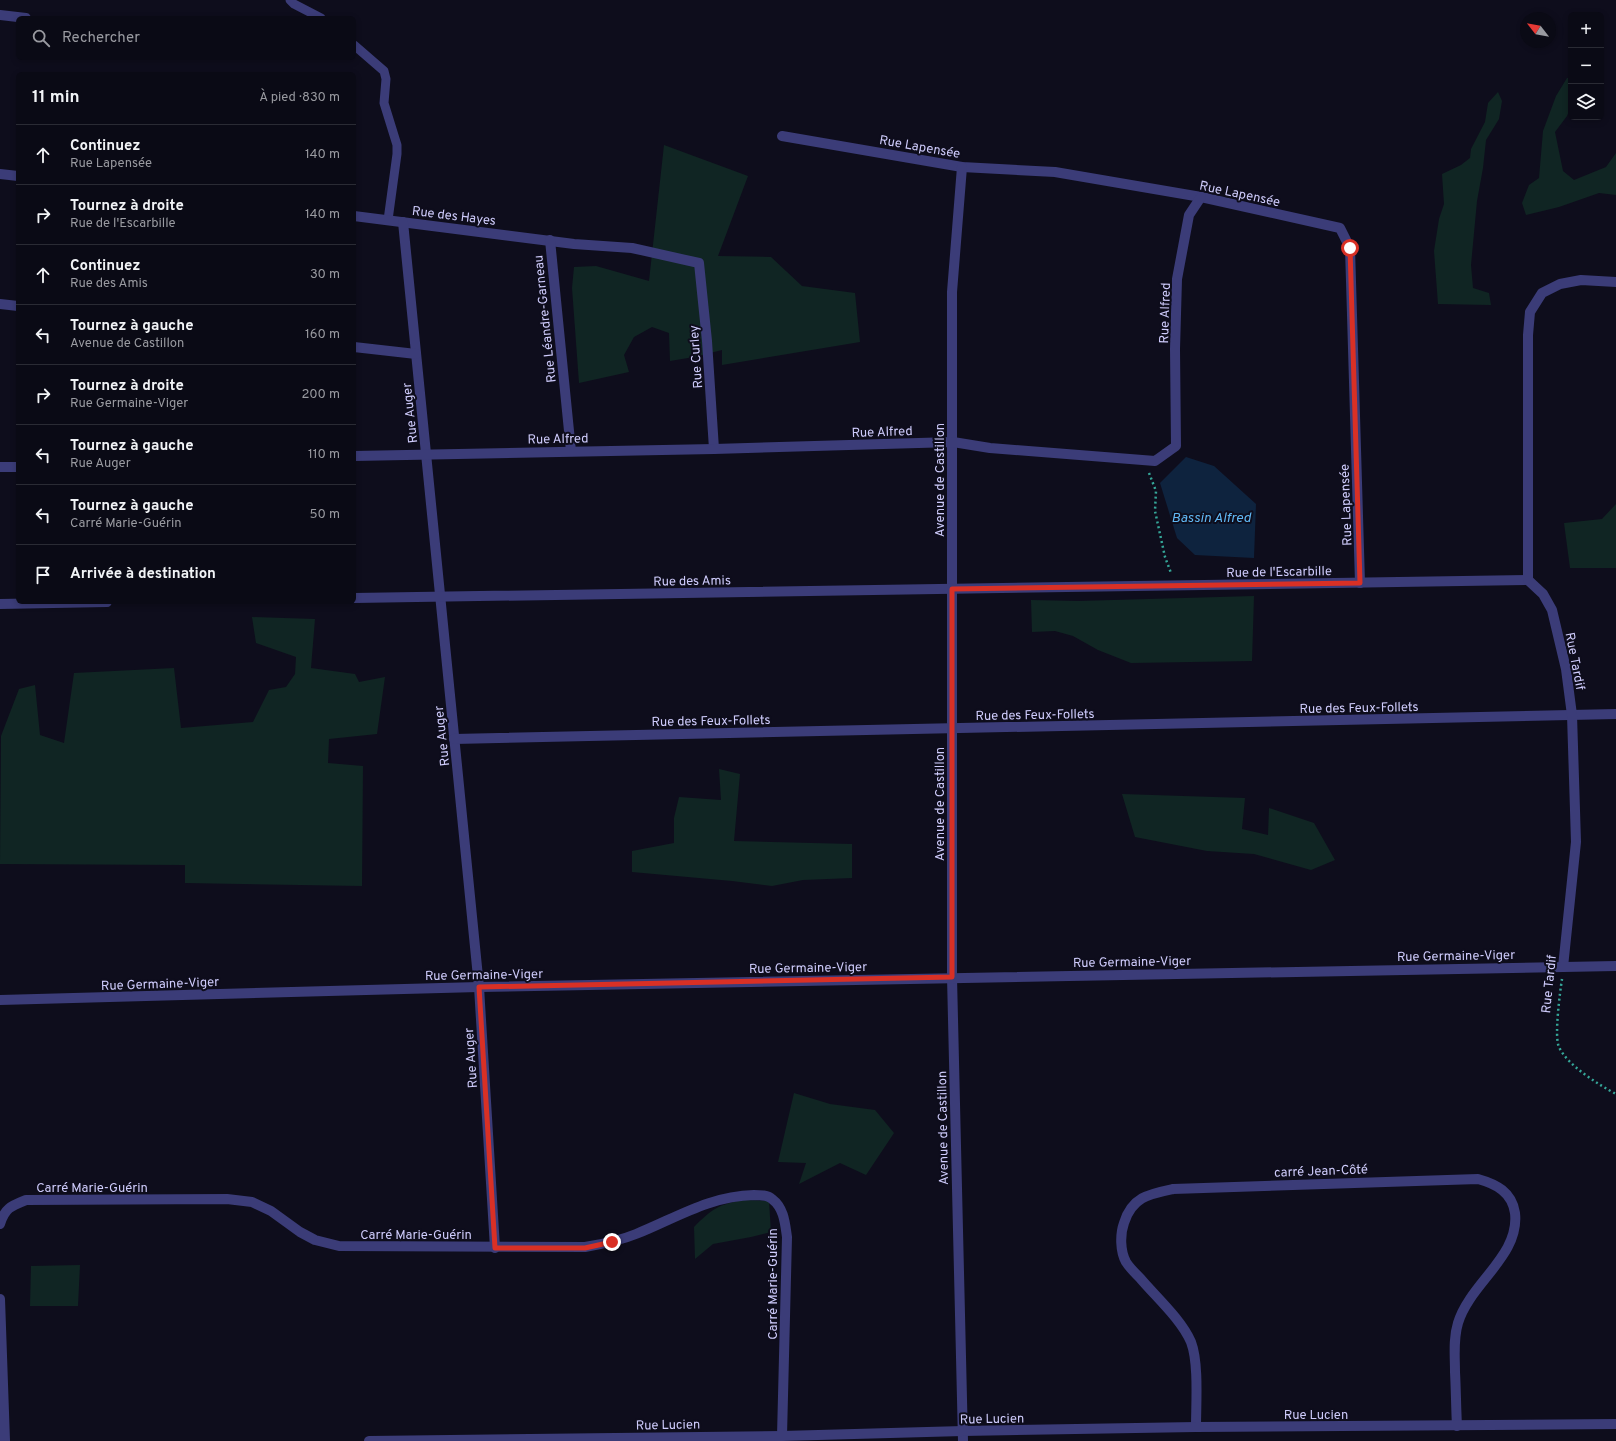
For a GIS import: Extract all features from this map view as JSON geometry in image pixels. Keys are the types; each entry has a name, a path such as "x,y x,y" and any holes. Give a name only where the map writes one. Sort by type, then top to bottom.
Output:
{"street":[{"path":"0,15 16,17"},
{"name":"Rue Lapensée","path":"782,136 962,167 1055,172 1200,197 1340,228 1350,248 1360,583"},
{"name":"Avenue de Castillon","path":"962,167 952,292 952,977 963,1436"},
{"path":"0,174 16,176"},
{"name":"Rue Alfred","path":"356,456 714,449 953,442 990,448 1155,461 1176,446 1175,350 1177,279 1189,215 1200,197"},
{"name":"Rue des Hayes","path":"356,216 550,240"},
{"name":"Rue Auger","path":"403,222 479,987 495,1248"},
{"name":"Rue Léandre-Garneau","path":"571,451 550,240 574,244 632,248 699,263"},
{"name":"Rue Curley","path":"699,263 707,341 714,449"},
{"path":"1528,580 1528,335 1530,312 1542,293 1560,284 1581,280 1616,282"},
{"path":"0,304 16,306"},
{"path":"356,347 416,354"},
{"path":"0,467 16,467"},
{"name":"Rue de l'Escarbille","path":"1031,588 1528,580"},
{"name":"Rue Tardif","path":"1528,580 1543,594 1552,610 1566,669 1572,715 1576,842 1563,967"},
{"name":"Rue des Amis","path":"356,598 1031,588"},
{"path":"0,604 16,604"},
{"name":"Rue des Feux-Follets","path":"454,739 1616,714"},
{"name":"Rue Germaine-Viger","path":"0,1000 479,987 952,977 1616,966"},
{"name":"carré Jean-Côté","path":"1196,1427 1195,1362 1191,1343 1183,1328 1126,1261 1121,1247 1122,1229 1126,1216 1136,1202 1150,1194 1173,1189 1478,1179 1493,1183 1505,1191 1514,1204 1516,1221 1513,1237 1504,1255 1472,1293 1457,1324 1454,1345 1457,1426"},
{"name":"Carré Marie-Guérin","path":"0,1224 3,1214 11,1206 26,1200 227,1199 252,1202 271,1211 300,1232 315,1240 339,1246 585,1248 612,1242 636,1234 699,1206 720,1199 744,1196 771,1198 780,1207 785,1220 787,1237 782,1436"},
{"path":"0,1299 5,1441"},
{"name":"Rue Lucien","path":"369,1441 782,1436 963,1436 1196,1427 1616,1424"}],"lane":[{"path":"290,0 294,4 316,16"},
{"path":"356,47 384,71 386,80 384,103 397,145 388,220"}],"path":[{"path":"1155,461 1151,464 1148,472 1156,491 1155,511 1165,557 1176,586"},
{"name":"Rue Tardif","path":"1563,967 1558,1020 1558,1046 1569,1060 1596,1084 1616,1094"}],"green space":[{"path":"1568,78 1568,114 1555,132 1563,171 1574,180 1606,167 1616,153 1616,195 1599,193 1559,207 1526,215 1522,203 1529,185 1539,178 1543,131 1556,96"},
{"path":"1498,92 1502,101 1499,119 1486,140 1477,201 1471,265 1473,288 1489,293 1491,305 1438,304 1434,251 1439,219 1444,204 1442,174 1461,165 1470,158 1471,149 1485,122 1488,103"},
{"path":"664,145 748,176 718,256 771,257 802,286 855,293 860,342 722,365 722,350 670,361 669,333 652,327 634,337 624,355 629,372 579,383 572,288 574,267 596,266 649,281"},
{"path":"1616,504 1616,568 1570,568 1564,523 1602,519"},
{"path":"1254,596 1252,661 1131,663 1098,650 1073,636 1055,631 1032,632 1031,600 1078,601"},
{"path":"252,617 315,619 311,668 355,674 359,682 385,677 377,734 329,739 328,763 363,766 362,886 185,883 185,865 0,864 1,736 19,689 35,685 40,735 64,743 74,673 174,668 181,728 253,722 269,690 286,687 295,674 296,657 256,643"},
{"path":"719,769 740,774 734,841 852,844 852,878 803,880 772,886 632,872 632,851 674,843 674,818 679,797 721,800"},
{"path":"1122,794 1245,798 1242,829 1268,835 1269,808 1314,823 1335,860 1311,870 1254,854 1207,851 1135,837"},
{"path":"794,1093 830,1104 875,1110 894,1133 866,1175 840,1163 799,1184 806,1163 778,1162"},
{"path":"744,1200 769,1201 771,1232 713,1244 695,1259 694,1227 716,1208 728,1203"},
{"path":"80,1265 78,1306 30,1306 31,1266"}],"water":[{"name":"Bassin Alfred","path":"1186,457 1214,466 1256,504 1254,558 1195,555 1177,538 1160,483"}],"route":[{"path":"612,1242 585,1248 495,1248 479,987 952,977 952,589 1360,583 1350,248"}]}
